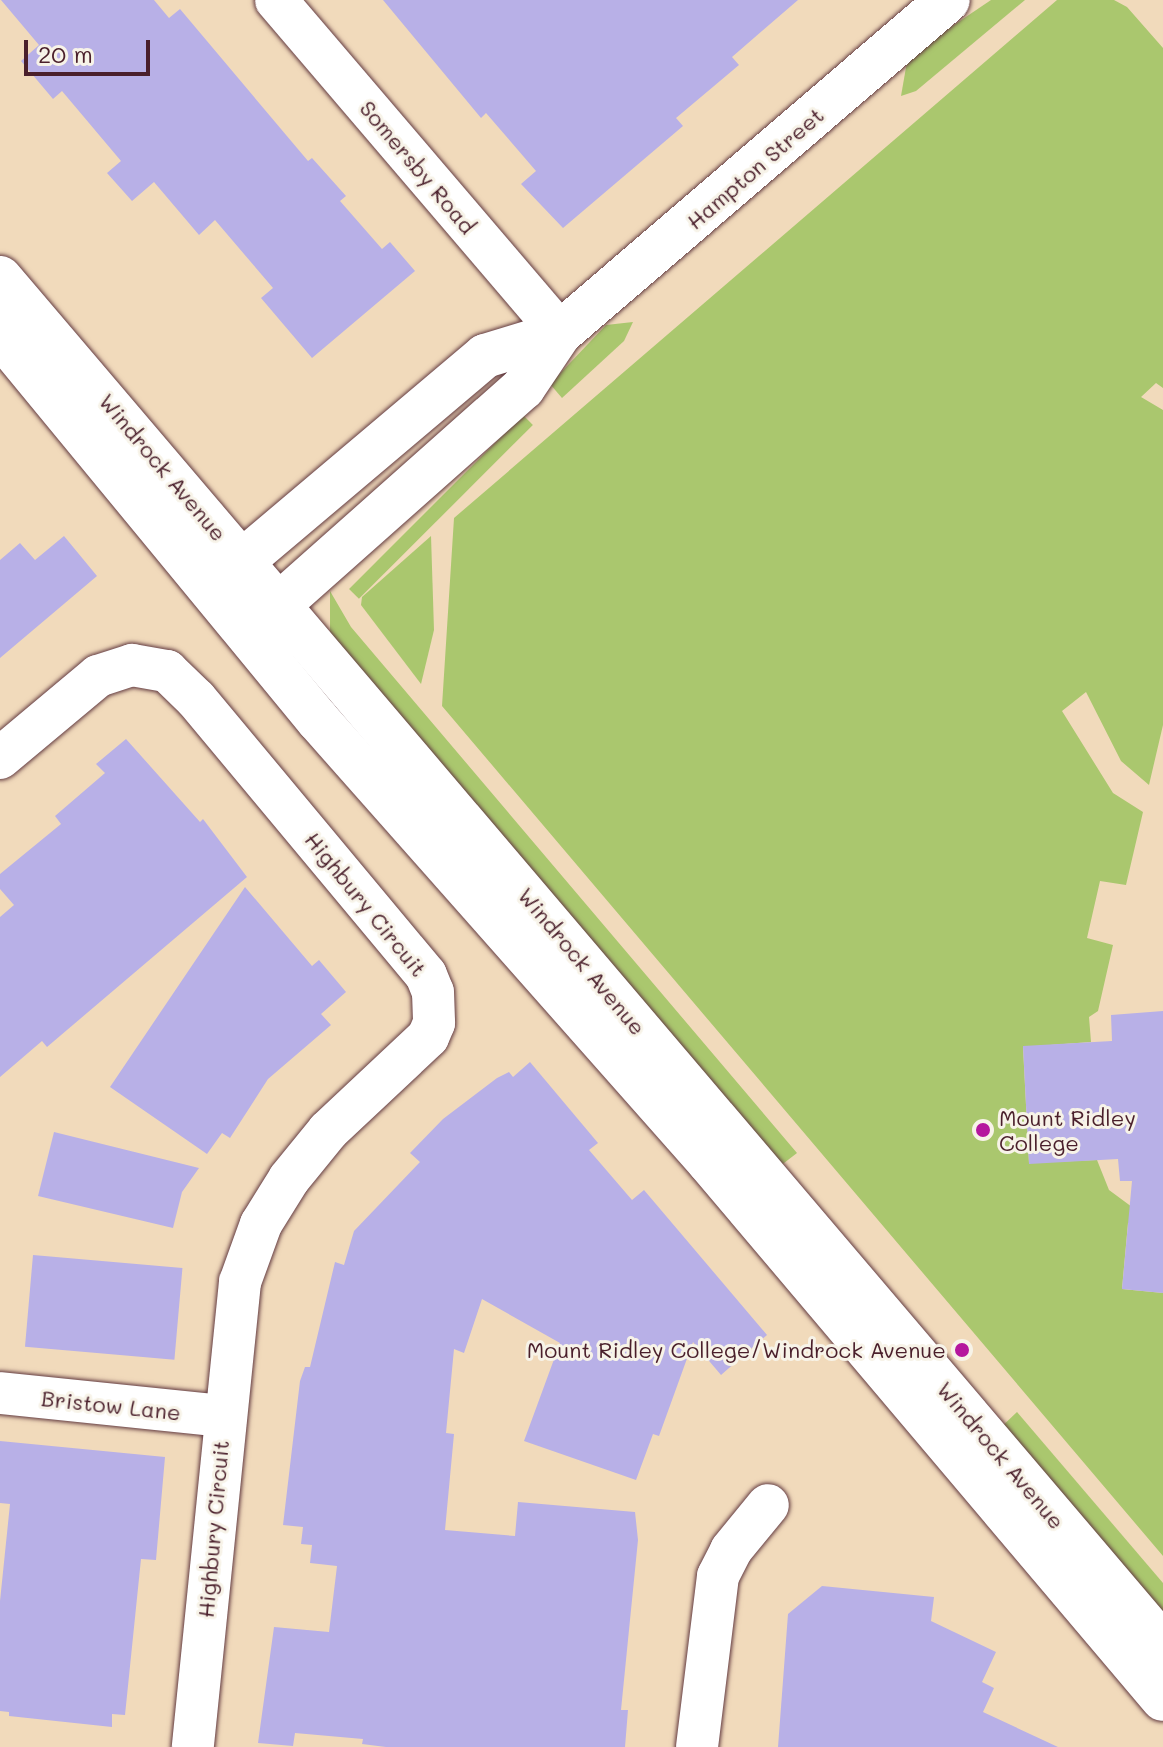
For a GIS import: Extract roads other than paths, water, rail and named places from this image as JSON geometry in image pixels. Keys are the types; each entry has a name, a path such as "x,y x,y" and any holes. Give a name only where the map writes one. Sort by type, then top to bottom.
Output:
{"street":[{"name":"Somersby Road","path":"276,0 560,333"},
{"name":"Hampton Street","path":"246,633 523,388 560,333 944,1"},
{"name":"Windrock Avenue","path":"0,278 1163,1645"},
{"name":"Hampton Street","path":"210,589 485,356 560,333"},
{"name":"Windrock Avenue","path":"0,334 246,633 709,1162 1163,1699"},
{"name":"Highbury Circuit","path":"0,758 98,676 132,665 167,671 196,699 426,975 433,992 434,1023 428,1037 328,1131 261,1224 240,1282 223,1416 193,1747"},
{"name":"Bristow Lane","path":"0,1393 223,1416"},
{"path":"697,1747 718,1576 731,1550 768,1505"}],"place":[{"name":"Mount Ridley College","path":"983,1130"},
{"name":"Mount Ridley College/Windrock Avenue","path":"962,1350"}]}
